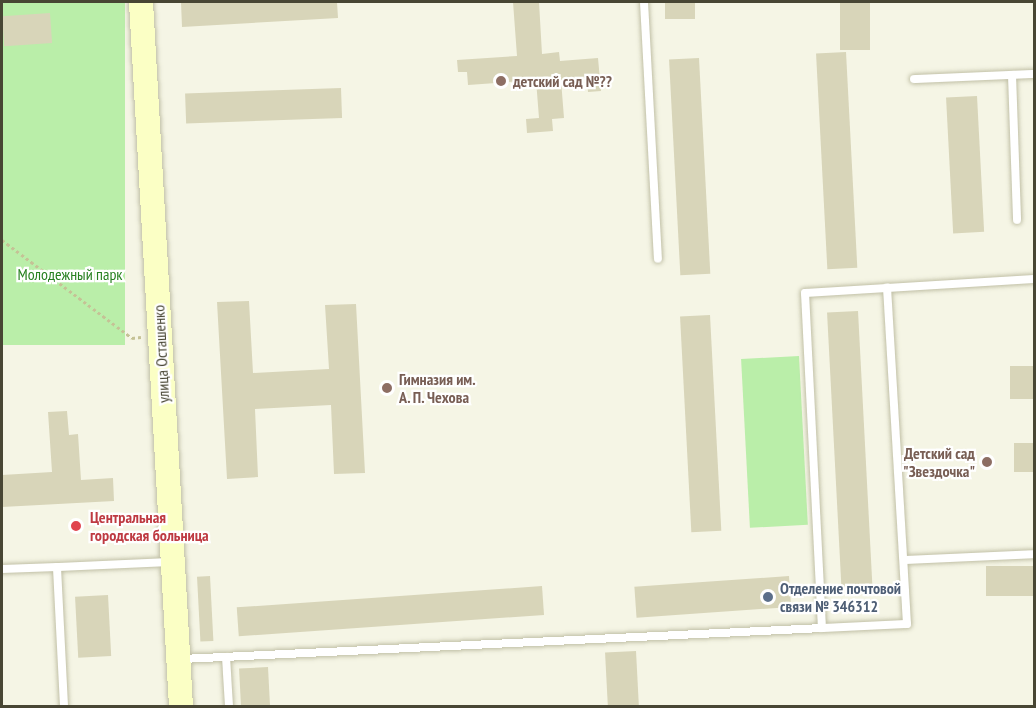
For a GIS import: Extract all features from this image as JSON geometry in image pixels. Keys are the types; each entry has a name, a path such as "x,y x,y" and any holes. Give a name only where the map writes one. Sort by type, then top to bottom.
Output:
{"street":[{"name":"улица Осташенко","path":"141,2 181,706"}],"lane":[{"path":"644,2 658,259"},
{"path":"914,80 1035,74"},
{"path":"1011,75 1017,220"},
{"path":"822,628 805,293 1035,279"},
{"path":"178,659 907,624 887,288"},
{"path":"904,560 1035,554"},
{"path":"2,569 173,562"},
{"path":"57,567 63,706"},
{"path":"226,657 229,706"}],"path":[{"path":"2,240 132,338"}],"green space":[{"name":"Молодежный парк","path":"2,2 125,2 125,345 2,345"},
{"path":"799,356 808,525 750,528 741,359"}],"building":[{"path":"181,2 337,2 338,18 182,27"},
{"path":"513,2 539,2 542,54 559,52 560,61 598,58 601,91 588,92 587,78 561,80 564,118 552,119 553,131 527,133 526,119 539,118 536,80 468,85 467,72 458,72 457,60 517,56"},
{"path":"665,2 695,2 695,19 665,19"},
{"path":"840,2 870,2 870,50 840,50"},
{"path":"50,13 52,43 4,46 2,16"},
{"path":"846,52 857,268 827,269 816,54"},
{"path":"699,58 710,274 680,275 669,60"},
{"path":"341,88 342,118 186,123 185,93"},
{"path":"977,96 984,232 953,233 946,98"},
{"path":"249,301 253,373 329,369 325,305 356,304 365,473 334,474 331,405 255,409 258,477 227,479 217,302"},
{"path":"858,311 873,590 842,591 827,313"},
{"path":"710,315 721,531 691,532 680,317"},
{"path":"1010,366 1034,366 1034,399 1010,399"},
{"path":"67,411 69,435 78,434 81,480 113,478 114,501 2,507 2,475 52,472 48,412"},
{"path":"1014,443 1034,443 1034,472 1014,472"},
{"path":"986,566 1034,566 1034,596 986,596"},
{"path":"210,576 213,641 200,642 197,577"},
{"path":"789,576 791,607 637,618 634,587"},
{"path":"542,586 544,615 239,636 237,607"},
{"path":"108,595 111,656 78,658 75,597"},
{"path":"636,651 639,706 608,706 605,653"},
{"path":"268,667 270,706 241,706 239,669"}],"place":[{"name":"детский сад №??","path":"501,81"},
{"name":"Гимназия им. А. П. Чехова","path":"387,388"},
{"name":"Детский сад \"Звездочка\"","path":"987,462"},
{"name":"Центральная городская больница","path":"76,526"},
{"name":"Отделение почтовой связи № 346312","path":"768,597"}]}
